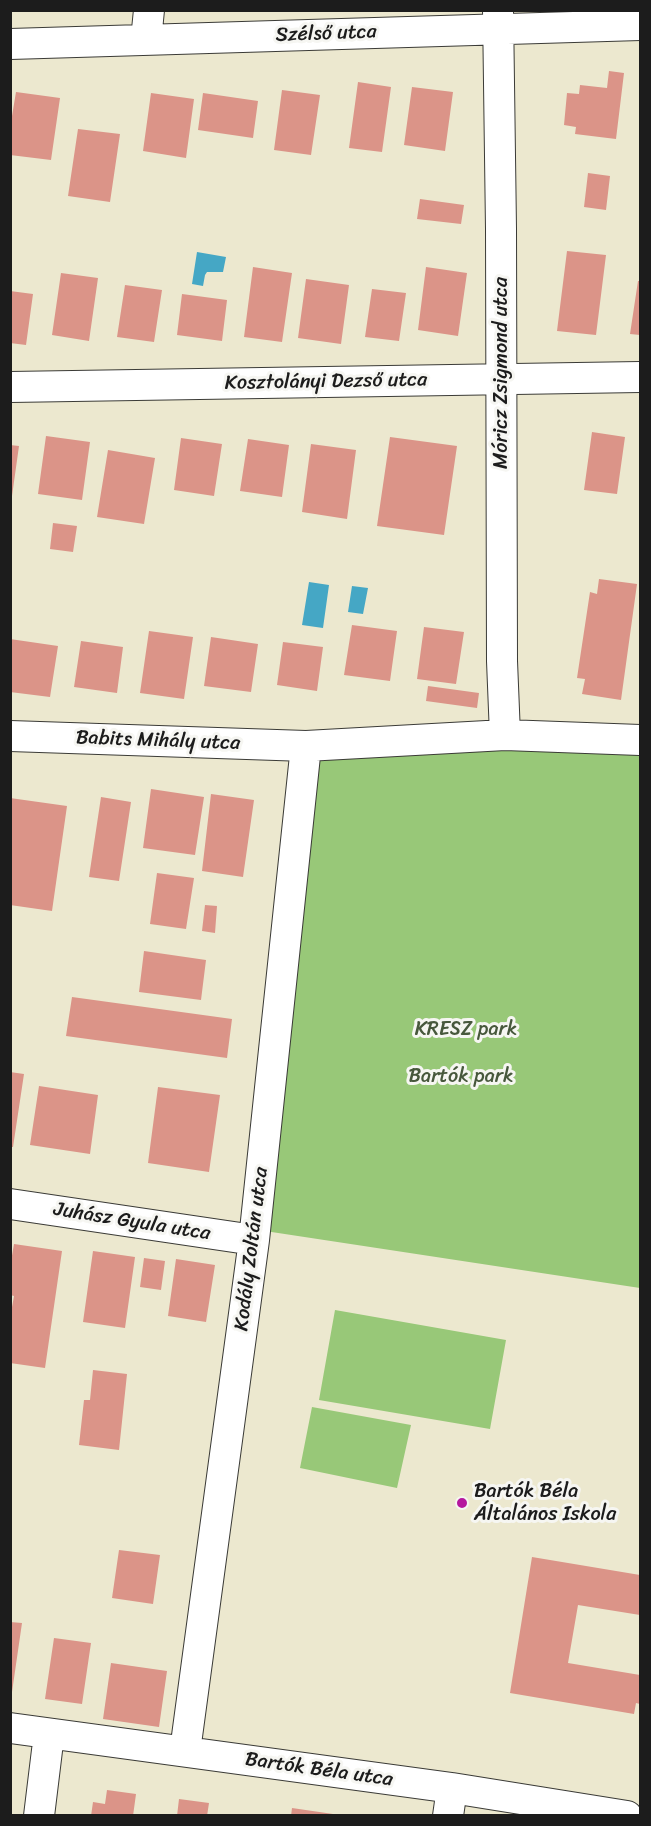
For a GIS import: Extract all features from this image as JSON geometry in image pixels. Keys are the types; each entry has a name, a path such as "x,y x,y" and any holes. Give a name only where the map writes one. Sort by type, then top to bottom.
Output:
{"street":[{"path":"146,40 149,10"},
{"name":"Szélső utca","path":"10,44 146,40 498,20 640,25"},
{"name":"Móricz Zsigmond utca","path":"498,20 502,661 505,735"},
{"name":"Kosztolányi Dezső utca","path":"10,387 640,377"},
{"name":"Babits Mihály utca","path":"10,736 306,746 505,735 640,740"},
{"name":"Kodály Zoltán utca","path":"185,1751 254,1240 306,746"},
{"name":"Juhász Gyula utca","path":"10,1204 254,1240"},
{"name":"Bartók Béla utca","path":"10,1728 185,1751 450,1802 627,1815"},
{"path":"39,1815 49,1734"}],"green space":[{"name":"Bartók park","path":"550,748 640,752 640,1288 265,1231 317,760"},
{"path":"335,1310 506,1340 490,1429 319,1400"},
{"path":"312,1407 411,1425 397,1488 300,1468"}],"water":[{"path":"197,252 226,257 223,272 207,272 203,286 192,284"},
{"path":"309,582 329,585 323,628 302,625"},
{"path":"352,586 368,588 363,614 348,612"}],"building":[{"path":"609,71 624,73 616,139 575,134 576,127 564,125 567,93 579,94 580,85 607,88"},
{"path":"358,82 391,87 382,152 349,148"},
{"path":"412,87 453,92 445,151 404,145"},
{"path":"282,90 320,95 311,155 274,150"},
{"path":"16,92 60,98 51,160 10,155 10,128"},
{"path":"151,93 194,99 186,158 143,151"},
{"path":"203,93 258,101 253,138 198,130"},
{"path":"78,129 120,134 110,202 68,196"},
{"path":"588,173 610,176 606,210 584,207"},
{"path":"420,199 464,205 461,224 417,219"},
{"path":"567,251 606,255 596,335 557,331"},
{"path":"253,267 292,273 282,342 244,337"},
{"path":"426,267 467,273 458,336 418,330"},
{"path":"61,273 98,278 89,341 52,335"},
{"path":"306,279 349,285 341,344 298,338"},
{"path":"638,281 640,281 640,335 630,334"},
{"path":"125,285 162,290 154,342 117,337"},
{"path":"372,289 406,293 399,341 365,337"},
{"path":"10,291 33,294 26,345 10,343"},
{"path":"182,294 227,300 222,341 177,335"},
{"path":"592,432 625,437 617,494 584,490"},
{"path":"46,436 90,442 82,500 38,494"},
{"path":"390,437 457,446 444,535 377,526"},
{"path":"181,438 222,444 214,496 174,490"},
{"path":"248,439 289,445 282,497 240,491"},
{"path":"311,444 356,450 347,519 302,512"},
{"path":"10,445 19,446 12,496 10,496"},
{"path":"108,450 155,458 144,524 97,517"},
{"path":"53,523 77,526 73,552 50,549"},
{"path":"599,579 637,584 621,700 582,694 585,679 577,678 590,592 597,594"},
{"path":"352,625 397,631 390,681 344,675"},
{"path":"424,627 464,632 456,684 417,679"},
{"path":"149,631 193,637 184,699 140,693"},
{"path":"211,637 258,644 251,692 204,686"},
{"path":"10,639 58,646 50,697 10,692"},
{"path":"81,641 123,647 117,693 74,687"},
{"path":"283,642 323,647 317,691 277,685"},
{"path":"428,686 479,693 477,708 426,701"},
{"path":"151,789 204,797 195,855 143,848"},
{"path":"211,794 254,800 243,877 202,871"},
{"path":"101,797 131,802 119,881 89,877"},
{"path":"10,798 67,806 52,911 10,905"},
{"path":"157,873 194,878 186,929 150,924"},
{"path":"205,905 217,906 215,933 202,931"},
{"path":"144,951 206,960 201,1000 139,992"},
{"path":"72,997 232,1019 227,1058 66,1036"},
{"path":"10,1072 24,1074 13,1147 10,1147"},
{"path":"39,1086 98,1095 90,1154 30,1145"},
{"path":"158,1087 220,1095 209,1172 148,1163"},
{"path":"14,1244 62,1251 45,1368 10,1363 10,1318 14,1296 10,1295 10,1267"},
{"path":"93,1251 135,1257 125,1328 83,1322"},
{"path":"144,1258 165,1261 161,1290 140,1287"},
{"path":"176,1259 215,1265 206,1322 168,1316"},
{"path":"93,1370 127,1374 119,1450 79,1445 84,1400 90,1400"},
{"path":"119,1550 160,1555 153,1604 112,1598"},
{"path":"532,1557 640,1575 640,1615 578,1605 568,1663 640,1675 640,1704 636,1703 634,1714 510,1693"},
{"path":"10,1622 22,1623 12,1692 10,1691"},
{"path":"54,1638 91,1643 82,1704 45,1699"},
{"path":"111,1663 167,1671 159,1727 103,1719"},
{"path":"107,1790 136,1794 133,1816 91,1816 93,1802 105,1804"},
{"path":"179,1799 209,1803 207,1816 177,1816"},
{"path":"292,1808 333,1814 333,1816 291,1816"}],"place":[{"name":"Bartók Béla Általános Iskola","path":"462,1503"}],"park label":[{"name":"KRESZ park","path":"466,1030"}]}
